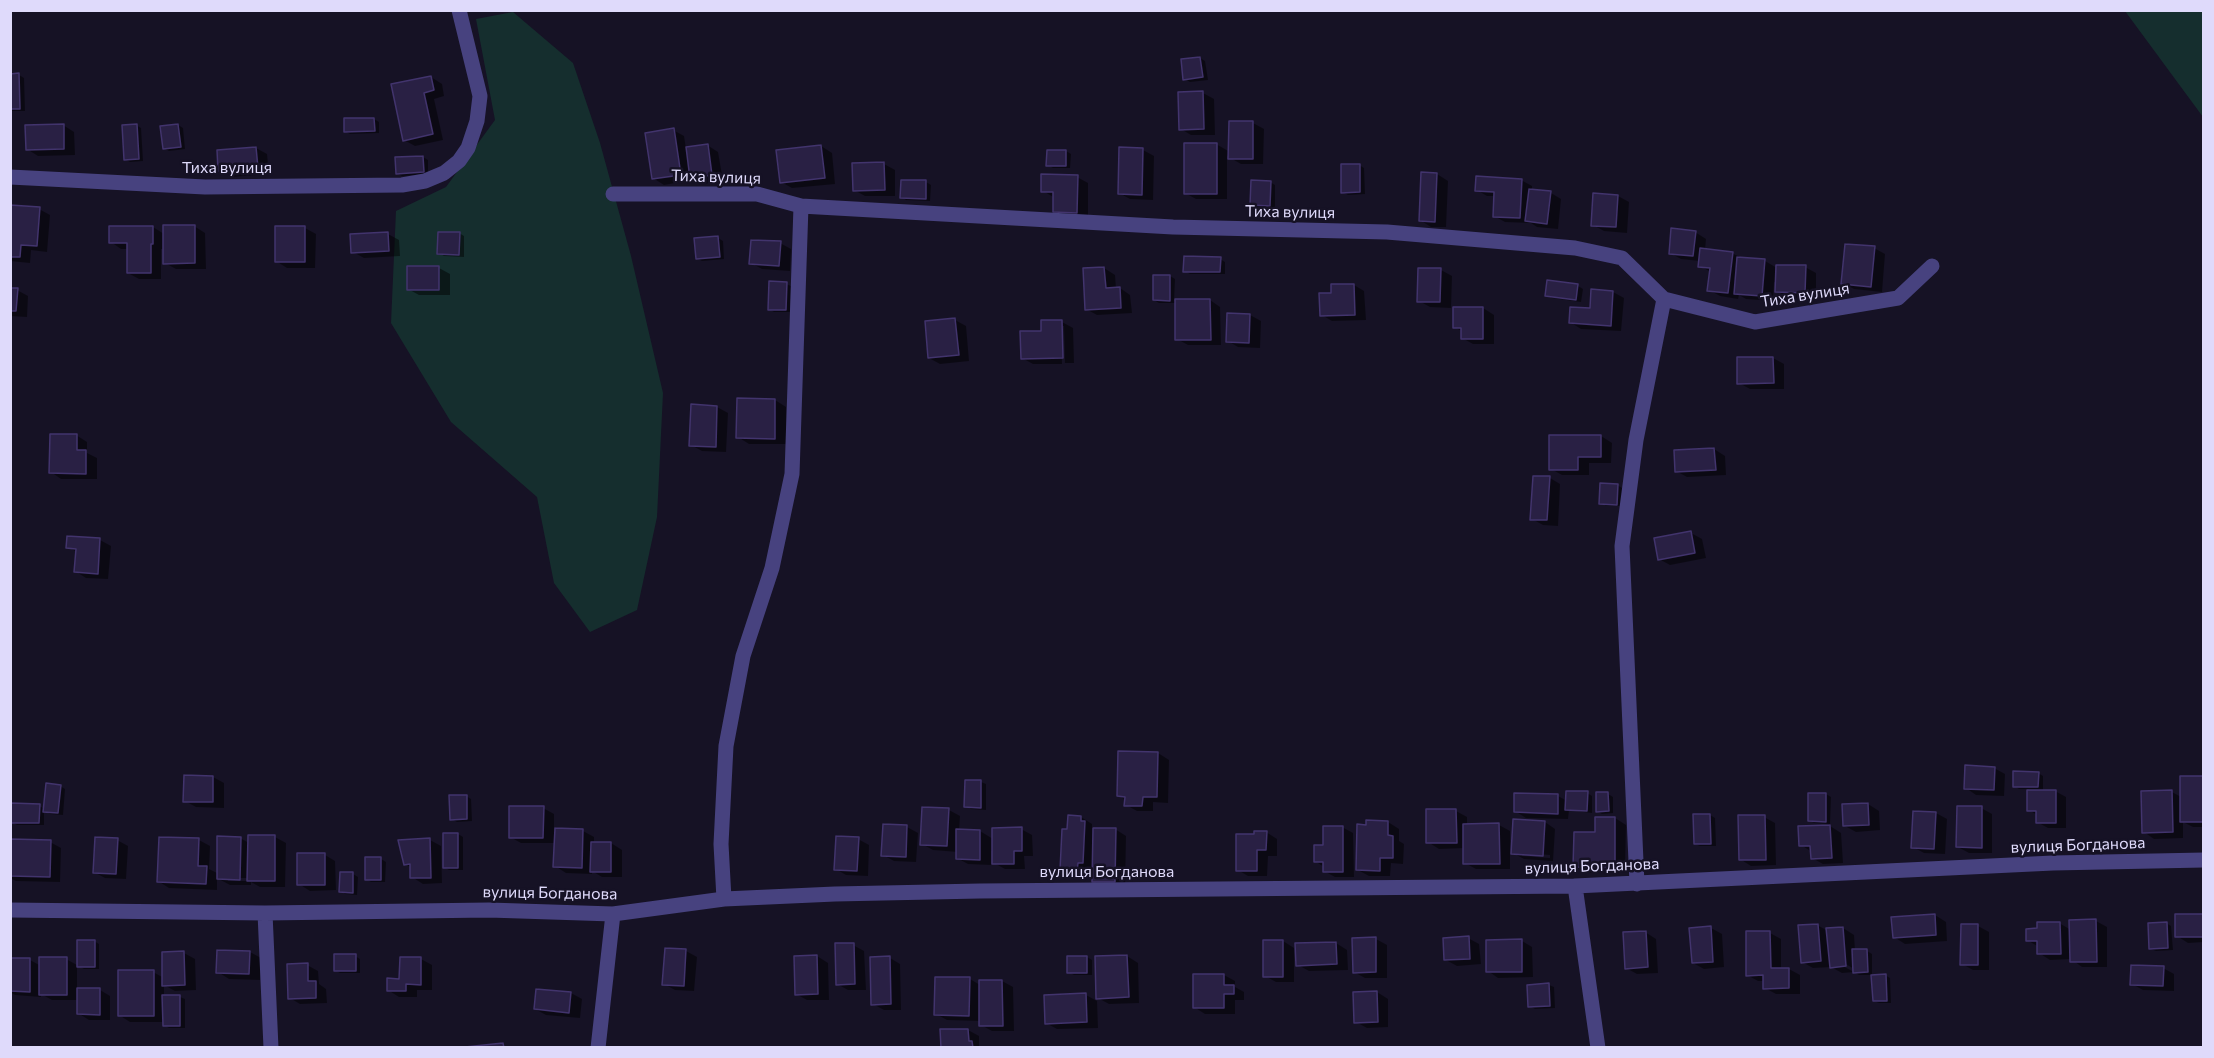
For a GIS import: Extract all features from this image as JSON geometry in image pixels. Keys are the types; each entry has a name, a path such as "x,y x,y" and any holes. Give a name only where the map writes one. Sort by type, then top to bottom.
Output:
{"street":[{"name":"Тиха вулиця","path":"10,177 205,187 402,184 426,181 444,173 459,161 468,148 477,121 480,96 459,10"},
{"name":"Тиха вулиця","path":"613,194 757,194 801,206 1173,227 1388,232 1575,248 1622,258 1664,299 1755,322 1898,298 1932,266"},
{"path":"724,899 721,844 726,746 744,656 772,568 792,474 801,206"},
{"path":"1637,884 1622,546 1636,440 1664,299"},
{"name":"вулиця Богданова","path":"10,910 265,913 489,910 613,914 724,899 980,891 1575,886 2053,862 2204,860"},
{"path":"1575,886 1598,1047"},
{"path":"265,913 271,1047"},
{"path":"598,1047 613,914"}],"green space":[{"path":"2125,11 2203,11 2203,117"},
{"path":"513,12 573,63 600,143 631,256 663,393 657,517 637,610 590,632 554,583 537,497 451,422 391,323 396,211 446,187 495,120 476,19"}],"building":[{"path":"1200,57 1203,77 1183,80 1181,59"},
{"path":"19,73 20,109 10,109 10,74"},
{"path":"431,76 434,90 424,93 433,134 403,141 391,84"},
{"path":"1203,91 1204,129 1179,130 1178,92"},
{"path":"344,118 374,118 375,131 344,132"},
{"path":"1229,121 1253,121 1253,159 1228,159"},
{"path":"64,124 64,149 26,150 25,125"},
{"path":"137,124 139,159 124,160 122,125"},
{"path":"178,124 181,147 163,149 160,126"},
{"path":"674,128 681,175 652,179 645,133"},
{"path":"1184,143 1217,143 1217,194 1184,194"},
{"path":"708,144 712,175 690,179 686,147"},
{"path":"821,145 825,178 780,183 776,150"},
{"path":"256,147 258,168 218,171 217,150"},
{"path":"1119,147 1143,148 1142,195 1118,194"},
{"path":"1047,150 1066,150 1066,166 1046,166"},
{"path":"423,156 424,172 396,174 395,157"},
{"path":"884,162 885,190 853,191 852,163"},
{"path":"1341,164 1360,164 1360,192 1341,193"},
{"path":"1421,172 1437,173 1435,222 1419,221"},
{"path":"1041,174 1078,175 1077,213 1053,212 1053,192 1041,192"},
{"path":"1476,176 1522,179 1520,218 1493,217 1494,192 1475,191"},
{"path":"901,180 926,180 926,199 900,198"},
{"path":"1251,180 1271,181 1270,206 1250,205"},
{"path":"1529,189 1551,191 1547,224 1525,221"},
{"path":"1593,193 1618,195 1616,227 1591,226"},
{"path":"10,205 40,207 37,246 21,245 20,257 10,257"},
{"path":"163,225 195,225 195,263 163,264"},
{"path":"109,226 153,226 151,273 127,273 127,243 109,243"},
{"path":"275,226 305,226 305,262 275,262"},
{"path":"1671,228 1696,231 1693,256 1669,254"},
{"path":"388,232 389,251 351,253 350,234"},
{"path":"438,232 460,232 459,255 437,254"},
{"path":"718,236 720,257 696,259 694,238"},
{"path":"751,240 781,241 779,266 749,264"},
{"path":"1845,244 1875,246 1871,287 1841,284"},
{"path":"1700,248 1733,252 1728,293 1707,291 1710,268 1698,267"},
{"path":"1184,256 1221,257 1220,272 1183,272"},
{"path":"1737,257 1765,259 1762,296 1734,294"},
{"path":"1776,265 1806,265 1805,293 1775,292"},
{"path":"407,266 439,266 439,290 407,290"},
{"path":"1104,267 1106,288 1120,287 1121,308 1085,310 1083,268"},
{"path":"1418,268 1441,268 1440,302 1417,302"},
{"path":"1153,275 1170,275 1170,301 1153,300"},
{"path":"1547,280 1578,284 1576,300 1545,296"},
{"path":"769,281 787,282 786,310 768,310"},
{"path":"1331,284 1354,284 1355,315 1320,316 1319,293 1331,293"},
{"path":"10,288 18,288 16,311 10,311"},
{"path":"1591,289 1613,291 1611,326 1569,323 1570,307 1590,308"},
{"path":"1175,299 1210,299 1211,340 1175,340"},
{"path":"1453,307 1483,307 1483,339 1461,339 1461,328 1453,328"},
{"path":"1227,313 1250,314 1249,343 1226,342"},
{"path":"955,318 959,355 928,358 925,321"},
{"path":"1041,320 1062,320 1063,358 1021,359 1020,331 1041,331"},
{"path":"1737,357 1773,357 1774,383 1737,384"},
{"path":"737,398 775,399 775,439 736,438"},
{"path":"691,404 717,406 716,447 689,446"},
{"path":"50,434 77,434 77,450 86,450 86,474 49,473"},
{"path":"1549,435 1601,435 1601,457 1578,457 1578,470 1549,470"},
{"path":"1714,448 1716,470 1675,472 1674,450"},
{"path":"1533,476 1550,476 1547,520 1530,520"},
{"path":"1600,483 1618,484 1617,505 1599,504"},
{"path":"1691,531 1695,553 1658,560 1654,538"},
{"path":"67,536 100,538 98,574 74,572 76,549 66,548"},
{"path":"1118,751 1158,752 1157,797 1143,797 1142,806 1124,806 1125,797 1117,796"},
{"path":"1965,765 1995,767 1994,790 1964,789"},
{"path":"2013,771 2039,772 2038,787 2013,787"},
{"path":"184,775 213,776 213,802 183,802"},
{"path":"2180,776 2204,776 2204,822 2180,822"},
{"path":"965,780 981,780 981,808 964,807"},
{"path":"46,783 61,785 58,813 43,812"},
{"path":"2027,790 2056,790 2056,823 2036,823 2036,811 2027,811"},
{"path":"2172,790 2173,832 2142,833 2141,791"},
{"path":"1566,791 1588,791 1587,811 1565,810"},
{"path":"1596,792 1608,792 1609,811 1596,812"},
{"path":"1514,793 1558,794 1558,814 1514,812"},
{"path":"1808,793 1826,793 1826,822 1808,821"},
{"path":"449,795 467,795 467,819 450,820"},
{"path":"11,803 40,804 39,823 11,823"},
{"path":"1868,803 1869,825 1843,826 1842,804"},
{"path":"509,806 544,806 543,838 509,838"},
{"path":"1957,806 1982,806 1982,848 1956,847"},
{"path":"922,807 949,808 947,846 920,845"},
{"path":"1426,809 1456,809 1457,843 1426,843"},
{"path":"1913,811 1936,812 1934,849 1911,848"},
{"path":"1693,814 1710,814 1711,844 1694,844"},
{"path":"1068,815 1081,816 1081,821 1085,821 1083,863 1078,863 1077,871 1060,870 1062,829 1067,829"},
{"path":"1738,815 1765,815 1766,860 1739,860"},
{"path":"1595,817 1615,817 1615,862 1610,862 1610,868 1573,867 1574,832 1595,832"},
{"path":"1513,819 1545,821 1543,856 1511,854"},
{"path":"1366,820 1388,821 1388,835 1393,836 1393,858 1380,858 1380,871 1356,870 1357,824 1366,825"},
{"path":"1499,823 1500,864 1463,864 1463,824"},
{"path":"883,824 907,825 906,857 881,856"},
{"path":"1830,825 1832,858 1811,859 1810,846 1799,846 1798,826"},
{"path":"1323,826 1343,826 1343,872 1323,872 1323,862 1314,862 1314,845 1323,845"},
{"path":"1022,827 1022,851 1014,851 1014,864 992,864 992,828"},
{"path":"555,828 583,829 582,868 553,867"},
{"path":"1093,828 1116,828 1115,882 1092,882"},
{"path":"956,829 980,830 980,860 956,859"},
{"path":"1254,831 1267,831 1266,850 1257,850 1257,871 1236,871 1236,834 1254,834"},
{"path":"443,833 458,833 458,868 443,868"},
{"path":"248,835 275,835 275,881 247,881"},
{"path":"217,836 241,837 240,880 217,879"},
{"path":"836,836 859,837 857,871 834,870"},
{"path":"95,837 118,838 116,874 93,873"},
{"path":"159,837 199,838 198,866 207,866 206,884 157,882"},
{"path":"430,838 431,878 410,878 410,864 404,865 398,840"},
{"path":"10,839 51,840 50,877 10,876"},
{"path":"591,842 611,842 611,872 590,872"},
{"path":"297,853 325,853 325,885 297,885"},
{"path":"365,857 381,857 381,880 365,880"},
{"path":"340,872 353,872 353,893 339,892"},
{"path":"1935,914 1936,935 1893,938 1891,917"},
{"path":"2175,914 2204,914 2204,937 2175,937"},
{"path":"2096,919 2097,962 2070,962 2069,920"},
{"path":"2037,922 2060,922 2061,954 2037,954 2037,941 2026,941 2026,929 2037,928"},
{"path":"2167,922 2168,948 2149,949 2148,923"},
{"path":"1818,924 1821,961 1801,963 1798,925"},
{"path":"1961,924 1978,924 1978,965 1960,965"},
{"path":"1711,926 1713,962 1692,963 1689,928"},
{"path":"1843,927 1846,966 1830,968 1826,928"},
{"path":"1646,931 1648,967 1625,969 1623,932"},
{"path":"1746,931 1770,931 1771,968 1789,968 1789,988 1763,989 1763,975 1746,976"},
{"path":"1469,936 1470,959 1444,960 1443,938"},
{"path":"1376,937 1376,972 1353,973 1352,938"},
{"path":"1522,939 1522,972 1486,972 1486,940"},
{"path":"77,940 95,940 95,967 77,967"},
{"path":"1263,940 1283,940 1283,977 1263,977"},
{"path":"1336,942 1337,964 1296,966 1295,943"},
{"path":"835,943 854,943 855,984 836,985"},
{"path":"665,948 686,949 684,986 662,985"},
{"path":"1852,949 1867,949 1868,972 1853,973"},
{"path":"217,950 250,951 249,974 216,973"},
{"path":"184,951 185,985 162,986 162,952"},
{"path":"334,954 356,954 356,971 334,971"},
{"path":"817,955 818,994 795,995 794,956"},
{"path":"1127,955 1129,997 1096,999 1095,956"},
{"path":"890,956 891,1004 871,1005 870,957"},
{"path":"1067,956 1087,956 1087,973 1067,973"},
{"path":"39,957 67,957 67,995 39,995"},
{"path":"400,957 421,957 421,985 406,984 406,991 387,991 387,978 399,979"},
{"path":"11,958 30,958 30,992 10,991"},
{"path":"308,963 308,981 316,981 316,998 288,999 287,964"},
{"path":"2131,965 2164,966 2163,986 2130,985"},
{"path":"118,970 154,970 154,1016 118,1016"},
{"path":"1193,974 1224,974 1224,985 1234,985 1234,994 1224,994 1224,1008 1193,1008"},
{"path":"1886,974 1887,1001 1873,1001 1871,975"},
{"path":"935,977 970,977 969,1016 934,1015"},
{"path":"979,980 1002,980 1003,1026 979,1026"},
{"path":"1549,983 1550,1006 1528,1007 1527,985"},
{"path":"77,988 100,988 100,1015 77,1014"},
{"path":"536,989 571,992 569,1013 534,1009"},
{"path":"1377,991 1378,1022 1354,1023 1353,992"},
{"path":"1086,993 1087,1022 1045,1024 1044,995"},
{"path":"162,995 180,995 180,1026 163,1026"},
{"path":"940,1029 968,1029 969,1041 972,1041 973,1048 941,1048"},
{"path":"503,1043 504,1048 465,1047"}]}
